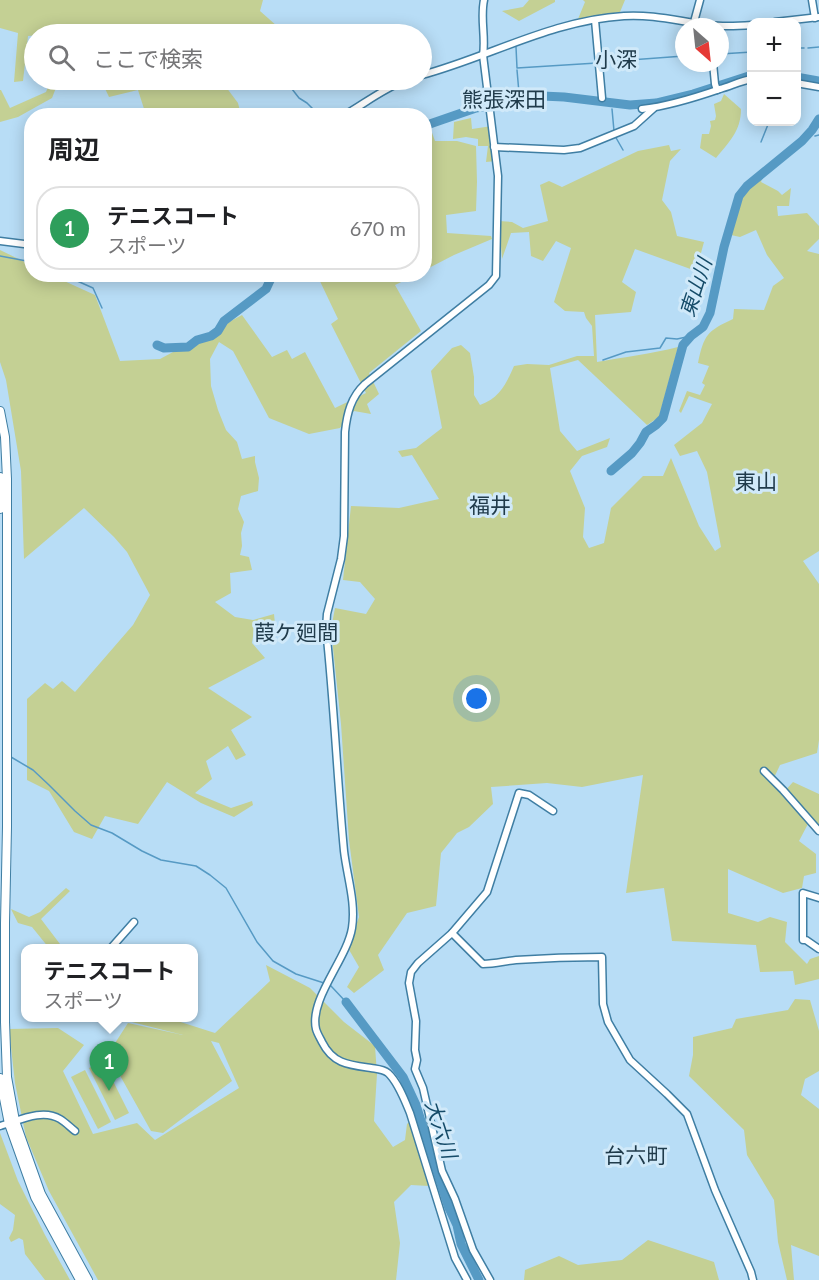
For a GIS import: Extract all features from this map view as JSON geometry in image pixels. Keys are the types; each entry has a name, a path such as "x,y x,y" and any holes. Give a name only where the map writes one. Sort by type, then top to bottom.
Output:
{"main road":[{"path":"0,411 5,437 7,479 7,827 3,886 8,1124 41,1194 88,1280"},
{"path":"0,477 0,509"},
{"path":"0,1078 8,1124 35,1197 80,1280"}],"street":[{"path":"467,1280 455,1258 410,1113 402,1095 388,1074 382,1070 350,1065 336,1060 324,1046 316,1029 316,1014 352,931 353,919 353,904 345,853 326,629 327,614 341,559 344,536 346,417 350,404 365,384 489,285 496,276 498,176 483,55 484,0"},
{"path":"695,18 700,0"},
{"path":"801,19 817,17 812,0"},
{"path":"432,72 569,25 622,16 675,20"},
{"path":"596,20 602,98"},
{"path":"729,26 747,25"},
{"path":"714,72 716,88"},
{"path":"642,109 698,97 716,88 747,80"},
{"path":"801,84 819,87"},
{"path":"357,108 384,90"},
{"path":"495,147 564,150 580,148 634,126 654,108"},
{"path":"0,242 24,244"},
{"path":"764,771 783,789 819,831"},
{"path":"490,1280 473,1250 455,1199 442,1171 423,1089 416,1069 416,1021 409,983 411,972 418,963 452,933 488,892 519,793 529,795 553,811"},
{"path":"819,898 803,893 803,940 819,949"},
{"path":"115,944 134,922"},
{"path":"452,933 483,964 550,958 602,957 603,1004 608,1022 630,1060 687,1114 715,1190 753,1280"},
{"path":"8,1124 48,1114 59,1118 75,1131"}],"green space":[{"path":"0,0 263,0 260,11 275,24 24,24 23,81 14,82 18,33 0,28"},
{"path":"529,0 555,0 555,2 519,21 502,11 523,7"},
{"path":"583,0 625,0 620,12 578,19 585,2"},
{"path":"0,90 10,108 55,90 52,98 34,108 24,108 24,114 18,117 0,122"},
{"path":"106,90 138,90 109,97"},
{"path":"138,90 228,90 239,108 144,108"},
{"path":"724,94 741,109 740,117 733,136 716,158 700,148 702,134 709,134 710,121 715,120 714,104 721,101"},
{"path":"471,118 472,129 492,126 496,161 486,162 488,146 478,146 478,139 466,137 453,139 454,122"},
{"path":"432,133 435,141 457,141 476,146 476,211 446,215 447,233 491,236 492,239 432,266"},
{"path":"669,145 671,151 681,149 670,161 662,200 671,212 677,236 704,242 696,271 635,249 622,282 636,292 631,312 595,315 597,362 678,347 659,417 647,425 578,360 550,368 560,431 577,451 610,438 607,447 582,456 570,471 585,508 583,537 589,548 604,543 611,508 643,476 663,476 671,458 699,526 715,551 721,547 707,472 697,451 680,456 674,445 702,423 712,404 689,396 681,413 679,411 687,391 700,395 705,385 702,383 709,366 698,363 702,346 708,335 717,327 733,319 734,309 764,310 773,286 784,278 767,255 756,230 740,237 731,235 729,231 741,196 747,187 763,176 761,182 782,195 791,188 789,206 777,206 778,216 807,213 819,226 819,239 807,251 819,254 819,551 803,561 819,584 819,740 817,753 780,765 772,782 783,793 793,782 819,794 819,828 809,822 799,841 816,854 816,873 804,876 802,888 783,893 728,869 728,913 758,922 770,917 787,922 785,942 807,964 810,959 819,956 819,979 795,985 793,971 760,972 756,945 672,941 664,888 626,893 643,775 582,787 547,783 491,787 493,804 469,827 457,833 441,853 436,906 407,913 378,955 384,970 354,993 347,987 359,967 348,948 359,917 349,840 341,724 331,629 335,608 366,614 375,599 360,582 343,580 351,506 399,508 439,499 412,455 402,457 398,451 416,448 442,428 431,371 452,348 461,345 470,353 474,395 480,405 497,394 514,366 549,365 577,356 594,356 592,326 584,312 565,311 554,302 571,248 556,241 543,261 531,256 529,232 511,233 502,259 499,221 512,222 523,228 548,221 540,185 549,181 562,187 638,151"},
{"path":"0,250 24,262 24,282 66,282 95,295 120,361 160,359 242,315 272,357 287,350 292,359 305,352 335,408 366,393 331,324 338,319 320,282 401,282 395,285 421,331 369,373 379,394 367,404 371,414 354,411 340,428 309,434 269,418 233,351 219,342 210,359 211,386 226,430 237,442 242,459 255,456 259,478 258,491 241,496 238,509 244,522 240,555 249,557 252,570 230,573 231,593 215,602 235,617 253,620 274,614 275,624 255,623 252,643 265,658 208,688 252,717 231,730 246,755 236,760 228,746 206,761 212,779 195,793 231,808 252,801 253,805 234,817 201,803 167,782 138,824 105,816 92,839 74,832 49,791 27,780 27,699 45,683 53,689 62,681 75,692 133,625 150,595 127,552 84,508 24,559 21,471 6,380 0,362"},
{"path":"66,888 70,891 41,919 60,944 46,944 32,927 18,923 11,909 29,917 40,912"},
{"path":"266,965 310,988 344,1022 375,1046 377,1074 374,1121 393,1147 405,1140 407,1124 410,1121 429,1186 411,1185 394,1202 400,1243 396,1280 98,1280 49,1191 26,1137 15,1083 9,1029 58,1028 84,1045 63,1071 93,1134 137,1123 155,1140 239,1088 219,1043 211,1041 232,1081 163,1133 151,1131 108,1054 128,1023 183,1035 132,1022 181,1022 215,1033 270,981"},
{"path":"795,999 810,1000 819,1031 819,1071 805,1079 801,1095 819,1109 819,1256 791,1245 794,1280 787,1280 778,1242 774,1200 747,1155 744,1130 689,1076 693,1055 693,1037 732,1028 736,1019 788,1010"},
{"path":"103,1061 129,1113 115,1120 89,1068"},
{"path":"85,1070 111,1122 98,1129 71,1077"},
{"path":"0,1133 18,1181 70,1280 45,1280 25,1254 23,1240 19,1238 11,1242 9,1238 13,1230 15,1215 0,1204"},
{"path":"648,1240 714,1262 719,1280 524,1280 525,1270 559,1256 578,1265 622,1260"}],"waterway":[{"path":"516,47 517,68 597,63"},
{"path":"808,48 819,47"},
{"path":"729,53 747,52"},
{"path":"603,62 675,57"},
{"path":"517,70 519,93"},
{"path":"432,123 476,108 542,96 630,105 656,103 747,77"},
{"path":"801,78 819,81"},
{"path":"293,90 312,108"},
{"path":"612,109 614,131"},
{"name":"東山川","path":"611,471 632,453 646,432 663,418 683,345 703,327 710,313 724,247 739,196 747,186 802,141 819,119"},
{"path":"761,142 767,126"},
{"path":"815,136 819,135"},
{"path":"615,136 623,150"},
{"path":"0,256 24,260"},
{"path":"80,282 93,288 102,308"},
{"path":"157,345 164,348 188,347 197,340 211,336 218,331 224,321 266,289 269,282"},
{"path":"603,360 626,352 660,348 666,338 677,339 691,336"},
{"path":"11,757 33,770 91,825 112,833 161,860 196,866 210,875 226,888 257,942 273,961 296,974 324,983"},
{"path":"329,985 346,1002"},
{"name":"大六川","path":"346,1002 403,1077 416,1105 449,1208 457,1225 461,1244 479,1280"}],"place":[{"name":"テニスコート","path":"109,1091"}],"district":[{"name":"小深","path":"616,58"},
{"name":"熊張深田","path":"504,98"},
{"name":"東山","path":"756,480"},
{"name":"福井","path":"490,504"},
{"name":"葭ケ廻間","path":"296,631"},
{"name":"台六町","path":"636,1154"}]}
